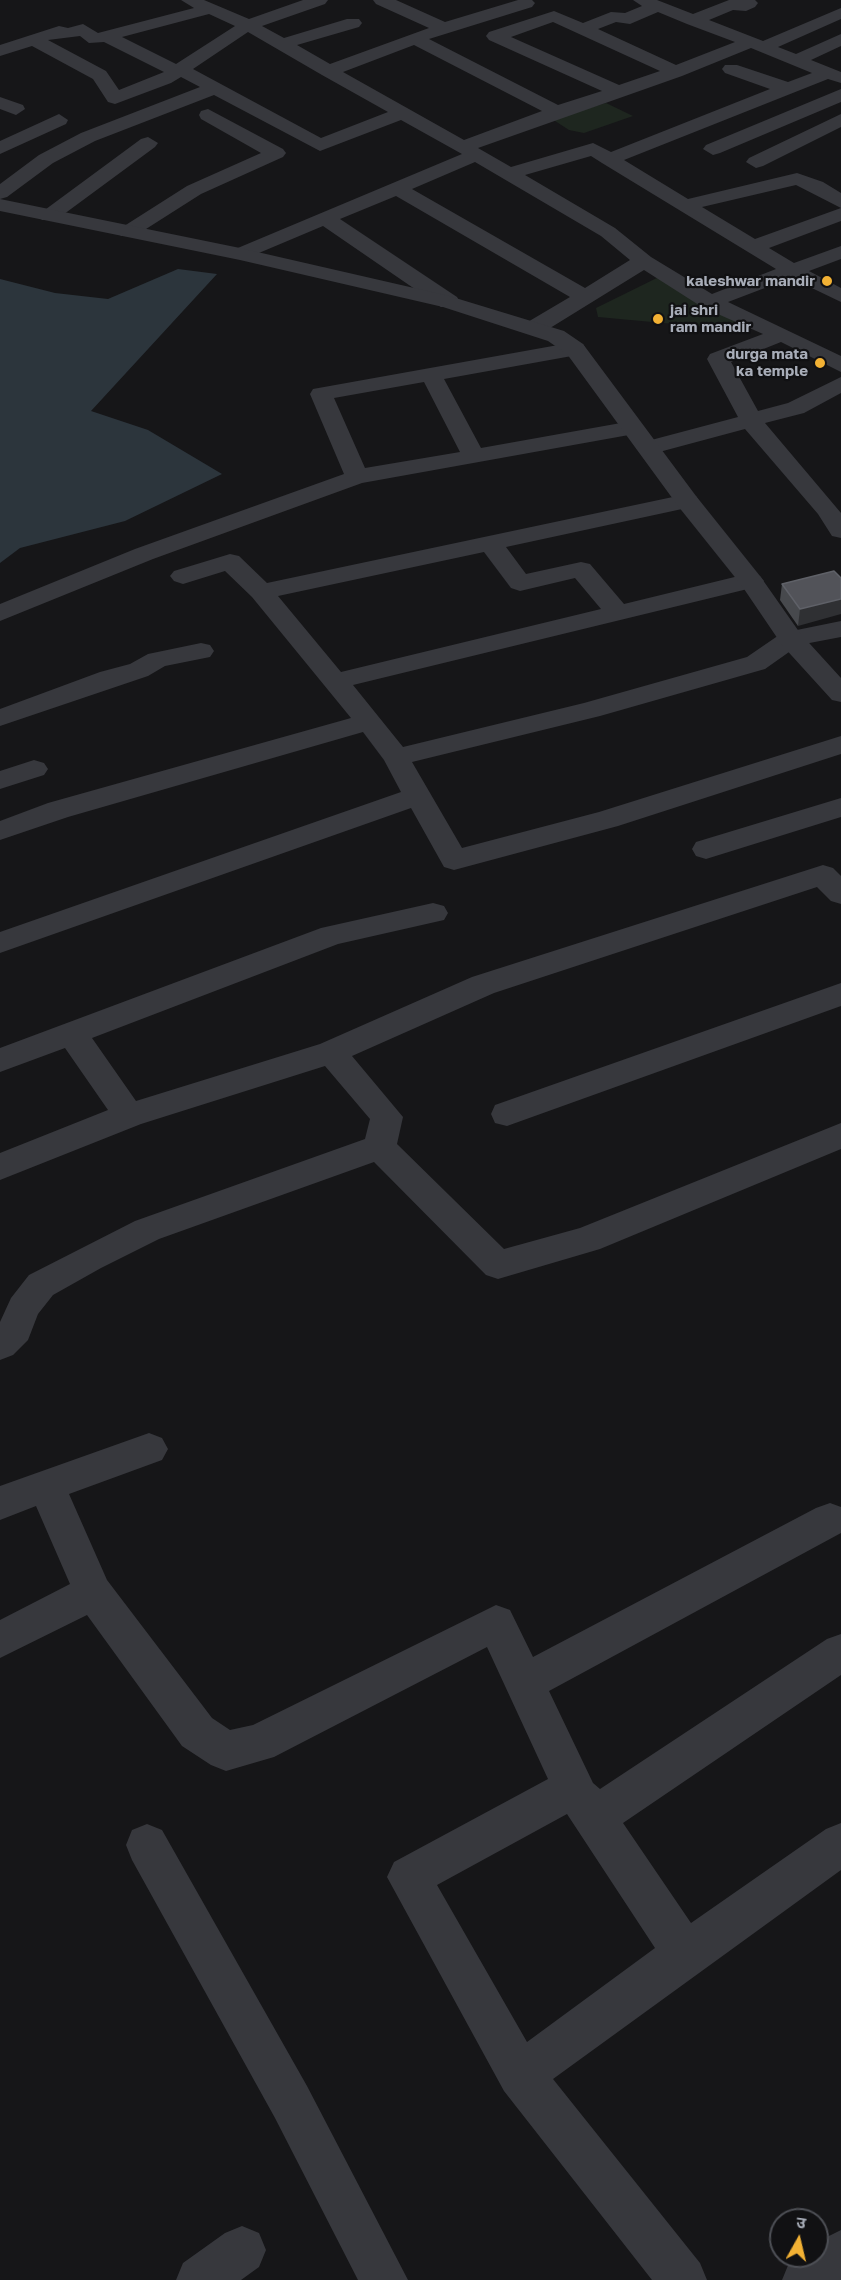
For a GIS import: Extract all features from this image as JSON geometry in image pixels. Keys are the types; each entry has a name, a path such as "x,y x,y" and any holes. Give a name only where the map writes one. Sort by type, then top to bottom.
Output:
{"street":[{"path":"34,40 100,75 116,98 165,79 248,25 319,0"},
{"path":"382,0 444,28"},
{"path":"468,0 495,12"},
{"path":"328,71 444,28 536,0"},
{"path":"583,29 617,16 624,20 649,3 834,76"},
{"path":"693,20 734,4 740,7 749,3"},
{"path":"0,51 59,31 67,34 83,29 95,39 203,4 248,25 608,232 644,261 710,302 782,334 841,365"},
{"path":"824,4 841,12"},
{"path":"240,254 397,188 470,151 557,112 757,44 841,12"},
{"path":"617,91 495,36 554,16 676,72"},
{"path":"283,45 353,23"},
{"path":"106,36 215,88 320,145"},
{"path":"415,39 557,112"},
{"path":"796,60 841,39"},
{"path":"731,69 766,83 790,88"},
{"path":"609,159 790,88 834,76"},
{"path":"0,193 46,159 88,138 215,88"},
{"path":"713,149 841,95"},
{"path":"128,232 194,190 276,153 320,145 402,113"},
{"path":"208,115 276,153"},
{"path":"0,148 10,141 60,120"},
{"path":"756,162 841,120"},
{"path":"49,216 148,143"},
{"path":"509,174 593,149 795,272 841,296"},
{"path":"686,205 784,180 797,179 824,181 841,202"},
{"path":"397,188 583,296"},
{"path":"0,205 240,254 449,302 555,336 574,349 687,501 752,580 791,639 841,694"},
{"path":"755,246 841,214"},
{"path":"324,218 449,302"},
{"path":"710,302 795,272 841,252"},
{"path":"534,328 583,296 644,261"},
{"path":"782,334 718,359 752,422 834,509 841,531"},
{"path":"357,477 321,394 574,349"},
{"path":"430,373 474,457"},
{"path":"648,448 752,422 796,408 841,384"},
{"path":"0,614 144,554 357,477 632,428"},
{"path":"261,592 687,501"},
{"path":"490,543 520,584 581,569 616,611"},
{"path":"183,576 230,561 261,592 337,681 396,757 454,860 608,819 841,745"},
{"path":"337,681 616,611 752,580"},
{"path":"396,757 590,710 756,663 791,639 841,629"},
{"path":"0,717 109,678 139,670 157,660 201,651"},
{"path":"0,831 58,810 369,722"},
{"path":"0,780 34,770"},
{"path":"0,943 417,796"},
{"path":"706,849 841,807"},
{"path":"0,1167 129,1115 331,1052 483,985 823,875 841,894"},
{"path":"0,1060 332,935 433,913"},
{"path":"507,1114 841,994"},
{"path":"72,1033 129,1115"},
{"path":"331,1052 387,1117 380,1148"},
{"path":"380,1148 498,1265 588,1239 841,1135"},
{"path":"0,1345 15,1330 23,1308 41,1285 89,1258 147,1230 380,1148"},
{"path":"0,1503 149,1449"},
{"path":"46,1486 93,1592 197,1732 226,1751 259,1743 496,1623 584,1803 685,1953"},
{"path":"524,1683 830,1520"},
{"path":"0,1640 93,1592"},
{"path":"683,2280 520,2075 410,1877 584,1803 841,1652"},
{"path":"520,2075 685,1953 841,1844"},
{"path":"147,1845 291,2102 384,2280"},
{"path":"200,2280 242,2250"},
{"path":"806,2280 841,2254"}],"shaded area":[{"path":"606,103 633,116 584,133 569,130 552,119"},
{"path":"178,269 217,274 91,411 148,430 222,474 125,521 20,548 0,563 0,279 55,293 108,299"},
{"path":"669,272 737,323 728,329 598,317 596,308"}],"building":[{"path":"834,571 841,578 841,599 800,609 782,584"}],"place":[{"name":"kaleshwar mandir","path":"827,281"},
{"name":"jai shri ram mandir","path":"658,319"},
{"name":"durga mata ka temple","path":"820,363"}]}
